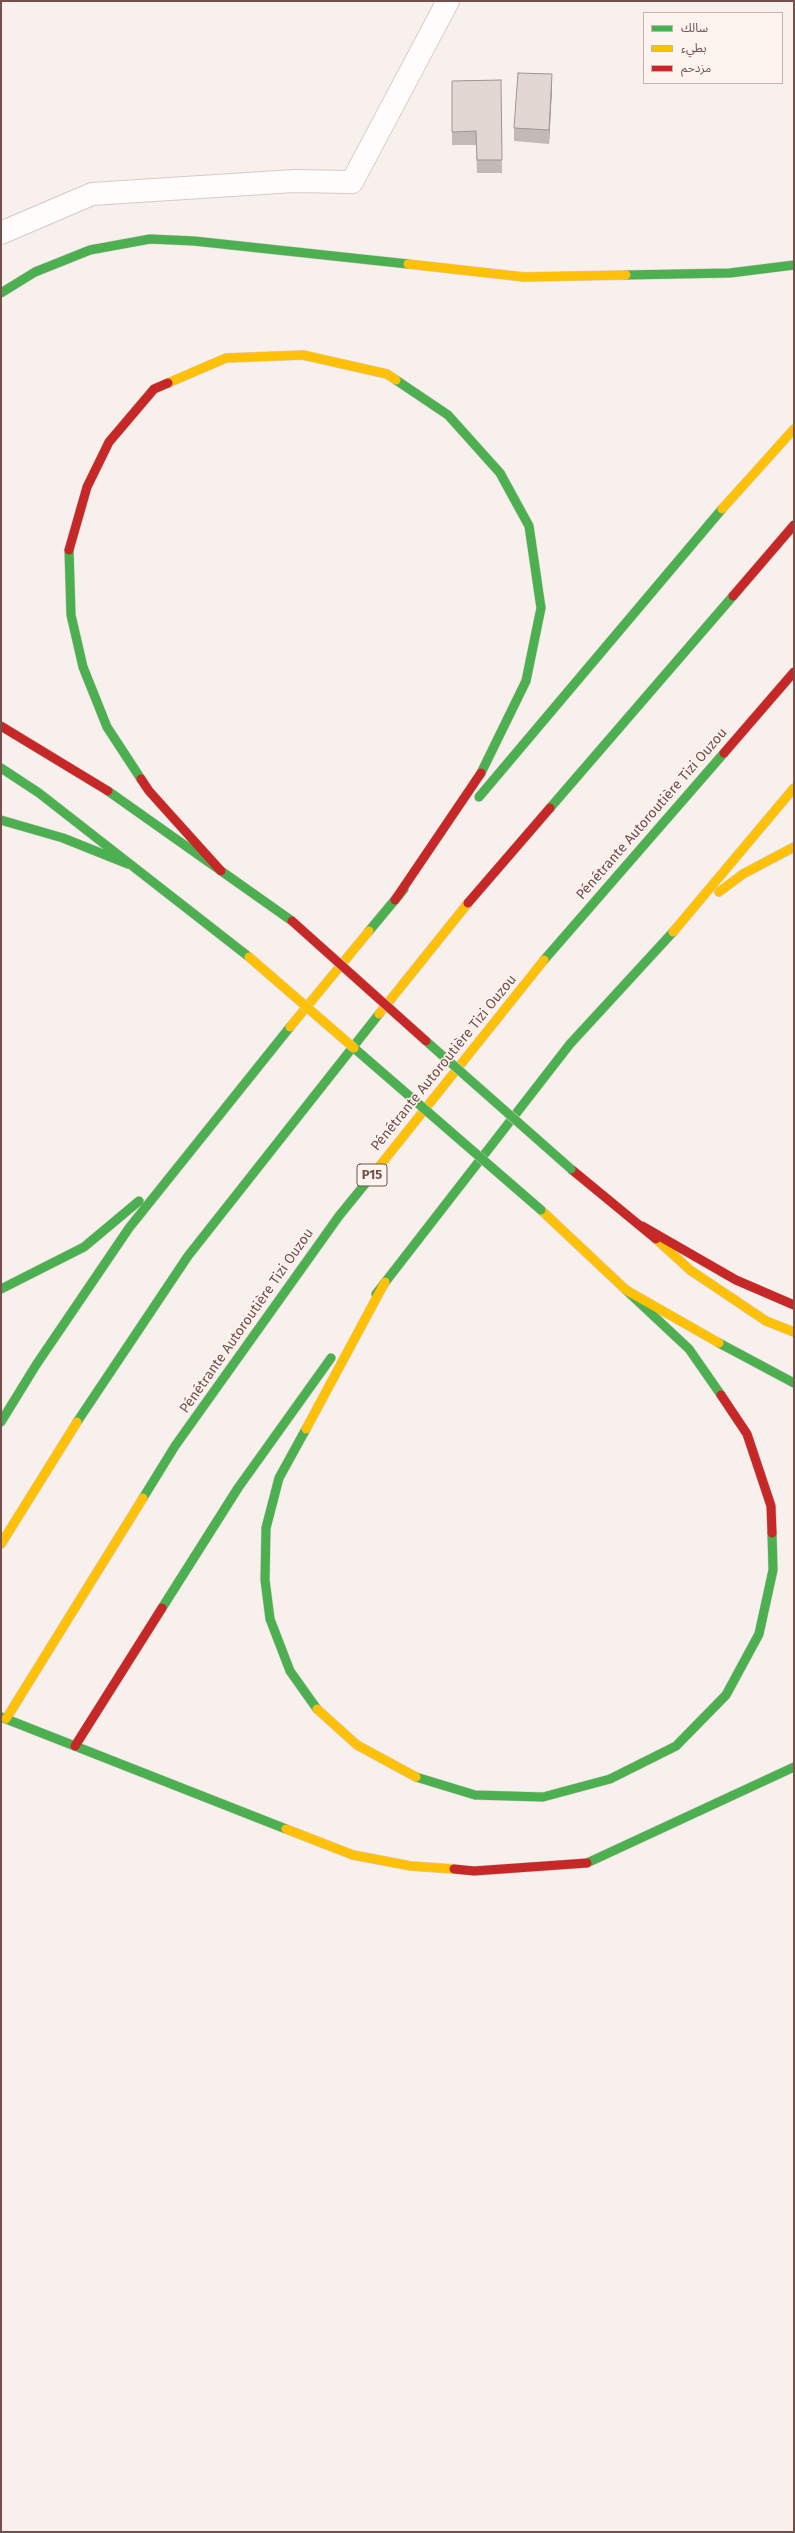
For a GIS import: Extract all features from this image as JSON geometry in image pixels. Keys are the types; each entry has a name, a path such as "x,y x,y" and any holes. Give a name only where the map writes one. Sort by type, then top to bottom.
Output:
{"main road":[{"path":"1,293 35,272 90,250 150,239 194,241 524,277 730,273 794,265"},
{"path":"221,871 149,791 107,727 83,667 71,615 69,551 87,488 109,442 154,389 226,358 303,355 387,374 448,415 500,473 529,526 541,608 526,681 483,770 395,900"},
{"path":"474,804 706,527 794,429"},
{"path":"1,1544 68,1436 188,1256 448,927 794,524"},
{"name":"Pénétrante Autoroutière Tizi Ouzou","path":"3,1718 175,1446 339,1216 530,977 794,672"},
{"path":"1,726 109,792 292,921 571,1169 642,1226 690,1270 766,1321 794,1332"},
{"path":"1,768 39,792 128,864 249,957 541,1210 689,1349 747,1434 771,1506 773,1570 758,1634 726,1695 676,1746 610,1779 543,1797 475,1795 408,1775 357,1745 318,1712 290,1671 270,1619 265,1580 266,1528 279,1478 385,1282"},
{"path":"75,1746 238,1488 385,1282 570,1044 685,919 794,788"},
{"path":"1,1289 84,1247 140,1200 241,1084 464,816"},
{"path":"1,820 63,838 128,864"},
{"path":"685,919 743,874 794,847"},
{"path":"1,1422 36,1365 129,1228 241,1084"},
{"path":"642,1226 736,1280 794,1305"},
{"path":"626,1290 755,1364 794,1383"},
{"path":"3,1718 353,1855 411,1866 474,1871 586,1863 794,1767"}],"street":[{"path":"1,233 92,194 294,182 352,182 448,1"}],"building":[{"path":"518,73 552,74 549,130 514,128"},
{"path":"501,80 502,160 477,160 476,131 452,132 452,81"}],"traffic: fast":[{"path":"1,293 35,272 90,250 150,239 194,241 408,264"},
{"path":"626,275 730,273 794,265"},
{"path":"396,380 448,415 500,473 529,526 541,608 526,681 481,773"},
{"path":"479,797 722,509"},
{"path":"69,550 71,615 83,667 107,727 141,779"},
{"path":"550,808 733,596"},
{"path":"544,960 724,753"},
{"path":"1,768 39,793 249,957"},
{"path":"108,791 292,921"},
{"path":"1,820 63,838 128,864"},
{"path":"369,931 404,889"},
{"path":"376,1294 570,1044 673,932"},
{"path":"77,1422 188,1256 379,1014"},
{"path":"1,1422 36,1365 129,1228 290,1027"},
{"path":"426,1041 571,1169"},
{"path":"354,1048 541,1210"},
{"path":"143,1498 175,1446 339,1216 374,1173"},
{"path":"1,1289 84,1247 139,1201"},
{"path":"626,1290 689,1349 721,1395"},
{"path":"719,1343 794,1383"},
{"path":"162,1608 238,1488 331,1358"},
{"path":"306,1429 279,1478 266,1528 265,1580 270,1619 290,1671 317,1709"},
{"path":"416,1777 475,1795 543,1797 610,1779 676,1746 726,1695 759,1634 773,1570 772,1533"},
{"path":"1,1717 286,1829"},
{"path":"587,1863 794,1767"}],"traffic: slow":[{"path":"408,264 524,277 626,275"},
{"path":"168,383 226,358 303,355 387,374 396,380"},
{"path":"722,509 794,429"},
{"path":"673,932 794,788"},
{"path":"719,892 743,874 794,847"},
{"path":"379,1014 468,903"},
{"path":"290,1027 369,931"},
{"path":"249,957 354,1048"},
{"path":"374,1173 544,960"},
{"path":"541,1210 626,1290 719,1343"},
{"path":"656,1239 690,1270 766,1321 794,1332"},
{"path":"306,1429 385,1282"},
{"path":"1,1544 77,1422"},
{"path":"6,1719 143,1498"},
{"path":"317,1709 357,1745 416,1777"},
{"path":"286,1829 353,1855 411,1866 454,1869"}],"traffic: jam":[{"path":"69,550 87,487 109,442 154,389 168,383"},
{"path":"733,596 794,525"},
{"path":"724,753 794,672"},
{"path":"1,726 108,791"},
{"path":"395,900 481,773"},
{"path":"141,779 149,791 221,871"},
{"path":"468,903 550,808"},
{"path":"292,921 426,1041"},
{"path":"571,1169 656,1239"},
{"path":"642,1226 736,1280 794,1305"},
{"path":"721,1395 747,1434 771,1506 772,1533"},
{"path":"75,1746 162,1608"},
{"path":"454,1869 474,1871 587,1863"}]}
